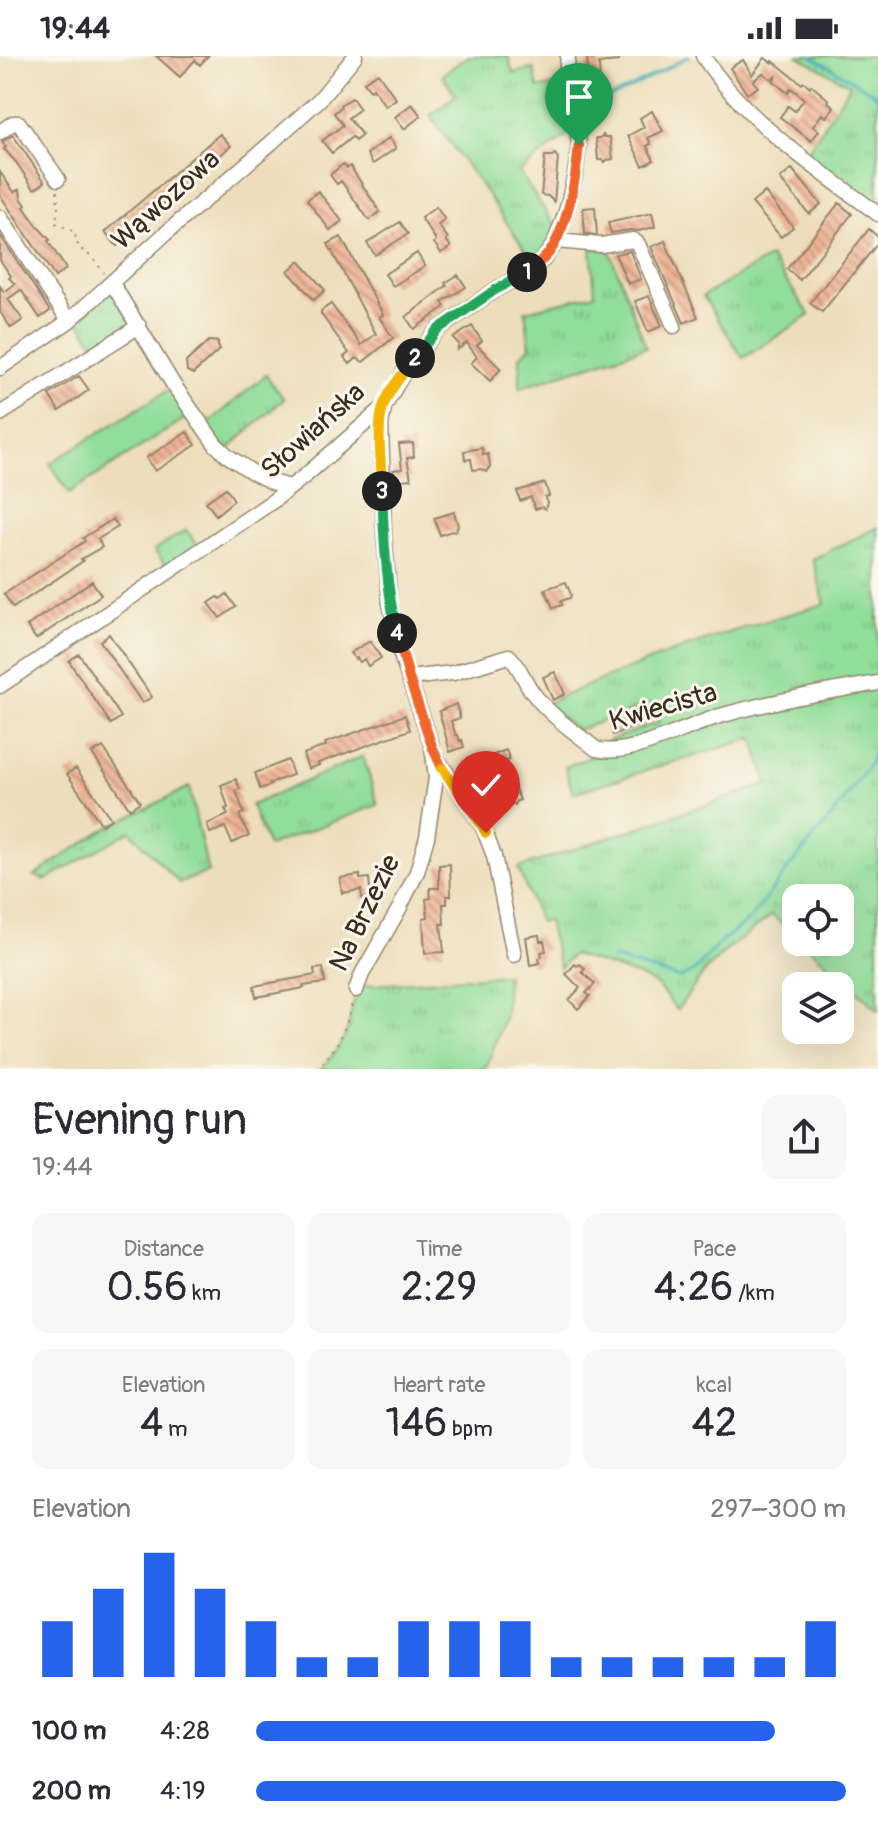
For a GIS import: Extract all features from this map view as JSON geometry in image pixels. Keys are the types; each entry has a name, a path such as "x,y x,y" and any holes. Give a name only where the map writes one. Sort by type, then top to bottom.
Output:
{"street":[{"name":"Wąwozowa","path":"1,365 69,321 320,99 355,56"},
{"name":"Słowiańska","path":"0,686 290,487 384,407 404,372 437,330 544,259 556,241 566,212 579,145 576,118 567,90 568,56"},
{"path":"703,56 736,99 760,122 878,214"},
{"path":"0,132 13,123 19,123 58,179"},
{"path":"0,217 69,321"},
{"path":"556,241 601,245 633,240 638,244 674,326"},
{"path":"112,283 181,395 216,445 252,472 290,487"},
{"path":"0,414 139,326"},
{"name":"Na Brzezie","path":"356,990 421,860 436,778 432,746 401,655 390,603 381,442 384,407"},
{"path":"354,433 369,430 376,433 381,442"},
{"name":"Kwiecista","path":"409,678 453,673 509,656 541,703 596,749 605,751 621,750 717,717 798,696 878,683"},
{"path":"432,746 438,763 483,827 494,856 514,955"}],"path":[{"path":"58,179 56,223 74,232 79,248 92,257 112,283"},
{"name":"Na Brzezie","path":"317,1069 343,1036 356,990"}],"green space":[{"path":"468,56 508,56 513,73 534,69 538,88 561,85 574,130 519,172 557,228 534,263 430,116 456,95 442,75"},
{"path":"798,56 878,56 878,208 806,154 850,85"},
{"path":"591,248 609,249 646,347 520,388 520,357 530,347 525,311 595,294"},
{"path":"770,257 810,315 743,358 703,296"},
{"path":"112,289 135,329 99,351 78,320"},
{"path":"266,375 284,399 226,451 205,426"},
{"path":"170,389 189,416 69,493 50,463"},
{"path":"878,527 878,676 626,747 597,745 659,722 653,703 577,730 545,704 683,648 825,604 813,559"},
{"path":"186,530 199,547 168,568 154,550"},
{"path":"878,687 878,1010 854,988 854,972 836,972 818,956 854,956 854,884 782,884 782,924 772,915 727,950 705,971 677,1010 656,984 636,975 573,954 560,968 548,921 540,922 518,868 768,784 753,738 573,793 565,767 641,740 759,711"},
{"path":"363,756 378,805 268,846 251,805"},
{"path":"189,787 208,872 179,883 130,831 46,880 34,876 101,831"},
{"path":"507,975 505,1015 486,1069 321,1069 342,1041 362,986"}],"building":[{"path":"156,56 208,56 200,65 195,60 180,77"},
{"path":"587,56 617,56 618,61 599,63 600,83 589,84"},
{"path":"765,58 802,84 811,85 834,107 826,117 822,114 813,126 819,131 811,141 780,117 788,106 795,111 804,99 791,88 788,93 773,81 777,75 771,79 763,73 753,81 758,87 747,94 730,68 743,60 752,75"},
{"path":"378,73 396,99 385,106 373,88 370,90 364,82"},
{"path":"352,98 360,109 348,118 362,135 355,141 352,137 332,153 322,141 343,125 334,113"},
{"path":"412,104 421,116 404,129 395,117"},
{"path":"652,111 663,131 648,138 651,144 647,146 654,160 643,166 628,136 644,127 640,118"},
{"path":"220,134 231,146 117,246 105,232"},
{"path":"13,135 45,182 34,189 4,149 6,147 2,142"},
{"path":"603,135 610,137 613,159 605,162 598,160 596,138"},
{"path":"389,138 396,148 373,164 367,154"},
{"path":"555,154 558,158 554,202 548,196 541,195 545,156"},
{"path":"343,164 347,168 350,166 380,212 369,220 341,181 337,184 330,175"},
{"path":"792,169 821,204 809,214 780,179"},
{"path":"0,172 14,192 20,189 24,207 50,240 66,269 55,277 0,195"},
{"path":"318,191 342,221 330,230 307,200"},
{"path":"765,192 793,227 781,237 752,203"},
{"path":"839,203 852,214 800,280 787,269"},
{"path":"436,207 445,220 438,225 451,247 441,253 421,218"},
{"path":"595,207 597,235 585,234 583,208"},
{"path":"652,213 655,227 611,233 608,223"},
{"path":"400,222 408,234 375,255 367,243"},
{"path":"869,229 878,237 878,243 822,312 810,303"},
{"path":"0,235 50,311 40,318 21,290 8,299 23,320 11,328 0,312 0,286 4,292 15,284 0,260"},
{"path":"341,237 383,315 379,317 393,338 363,362 357,358 350,364 344,357 349,353 321,311 331,304 361,345 376,334 328,244"},
{"path":"665,241 698,317 684,323 651,247"},
{"path":"630,251 641,279 628,284 615,254"},
{"path":"417,253 425,266 393,286 385,274"},
{"path":"299,261 325,290 314,300 288,271"},
{"path":"458,275 466,287 442,302 445,306 442,309 414,329 406,317"},
{"path":"649,296 662,326 648,332 635,301"},
{"path":"472,326 482,341 477,345 501,369 490,381 471,363 477,357 467,343 457,350 459,344 453,338"},
{"path":"209,341 218,342 220,349 193,374 187,371 186,362"},
{"path":"79,376 89,390 59,411 49,395"},
{"path":"187,432 196,445 155,471 146,458"},
{"path":"413,443 414,457 407,458 411,479 395,481 393,470 402,469 399,444"},
{"path":"482,448 483,455 488,454 490,466 486,472 473,470 471,459 465,460 464,451"},
{"path":"545,483 549,496 545,497 545,509 535,509 531,497 520,501 517,491"},
{"path":"226,488 234,500 216,515 206,502"},
{"path":"454,512 458,526 455,532 440,535 434,518"},
{"path":"113,519 118,527 98,539 102,547 13,608 4,594"},
{"path":"92,581 101,595 36,639 27,626"},
{"path":"566,582 570,598 553,608 545,589"},
{"path":"227,594 236,607 220,618 209,603"},
{"path":"109,634 152,697 142,703 100,641"},
{"path":"370,641 381,658 368,666 364,659 360,662 350,653"},
{"path":"79,654 121,717 111,724 69,661"},
{"path":"555,672 565,694 553,700 543,677"},
{"path":"456,704 460,718 451,721 464,747 450,752 439,711"},
{"path":"641,714 645,723 613,735 610,725"},
{"path":"405,715 410,730 308,769 303,754 326,746 325,743"},
{"path":"103,747 140,802 130,809 92,753"},
{"path":"506,750 510,760 506,761 508,772 520,800 515,805 503,805 499,796 505,793 491,756"},
{"path":"288,760 293,775 260,789 255,773"},
{"path":"76,768 111,819 102,825 67,774"},
{"path":"236,779 240,789 236,791 244,813 239,815 249,836 232,843 225,827 210,833 207,824 228,815 221,785"},
{"path":"450,864 451,896 447,896 447,904 443,904 444,924 441,924 444,952 425,953 423,918 428,917 426,899 431,898 430,888 439,888 439,865"},
{"path":"360,875 360,879 369,878 371,898 362,899 361,890 342,893 340,878"},
{"path":"539,935 546,951 541,952 540,963 530,965 526,937"},
{"path":"575,964 585,969 582,972 595,984 586,993 590,996 578,1009 569,1000 580,988 566,974"},
{"path":"323,968 325,983 256,997 254,986 315,975 314,969"}],"waterway":[{"path":"575,72 577,56"},
{"path":"575,80 580,97 591,102 600,101 689,56"},
{"path":"811,56 875,94 878,99"},
{"path":"612,958 680,978 694,971 722,941 751,918 840,806 869,765 878,743"}],"route":[{"path":"486,833 438,763 401,655 390,603 387,569 381,425 384,407 404,372 437,330 495,290 526,273 544,259 554,245 566,212 579,145"}]}
